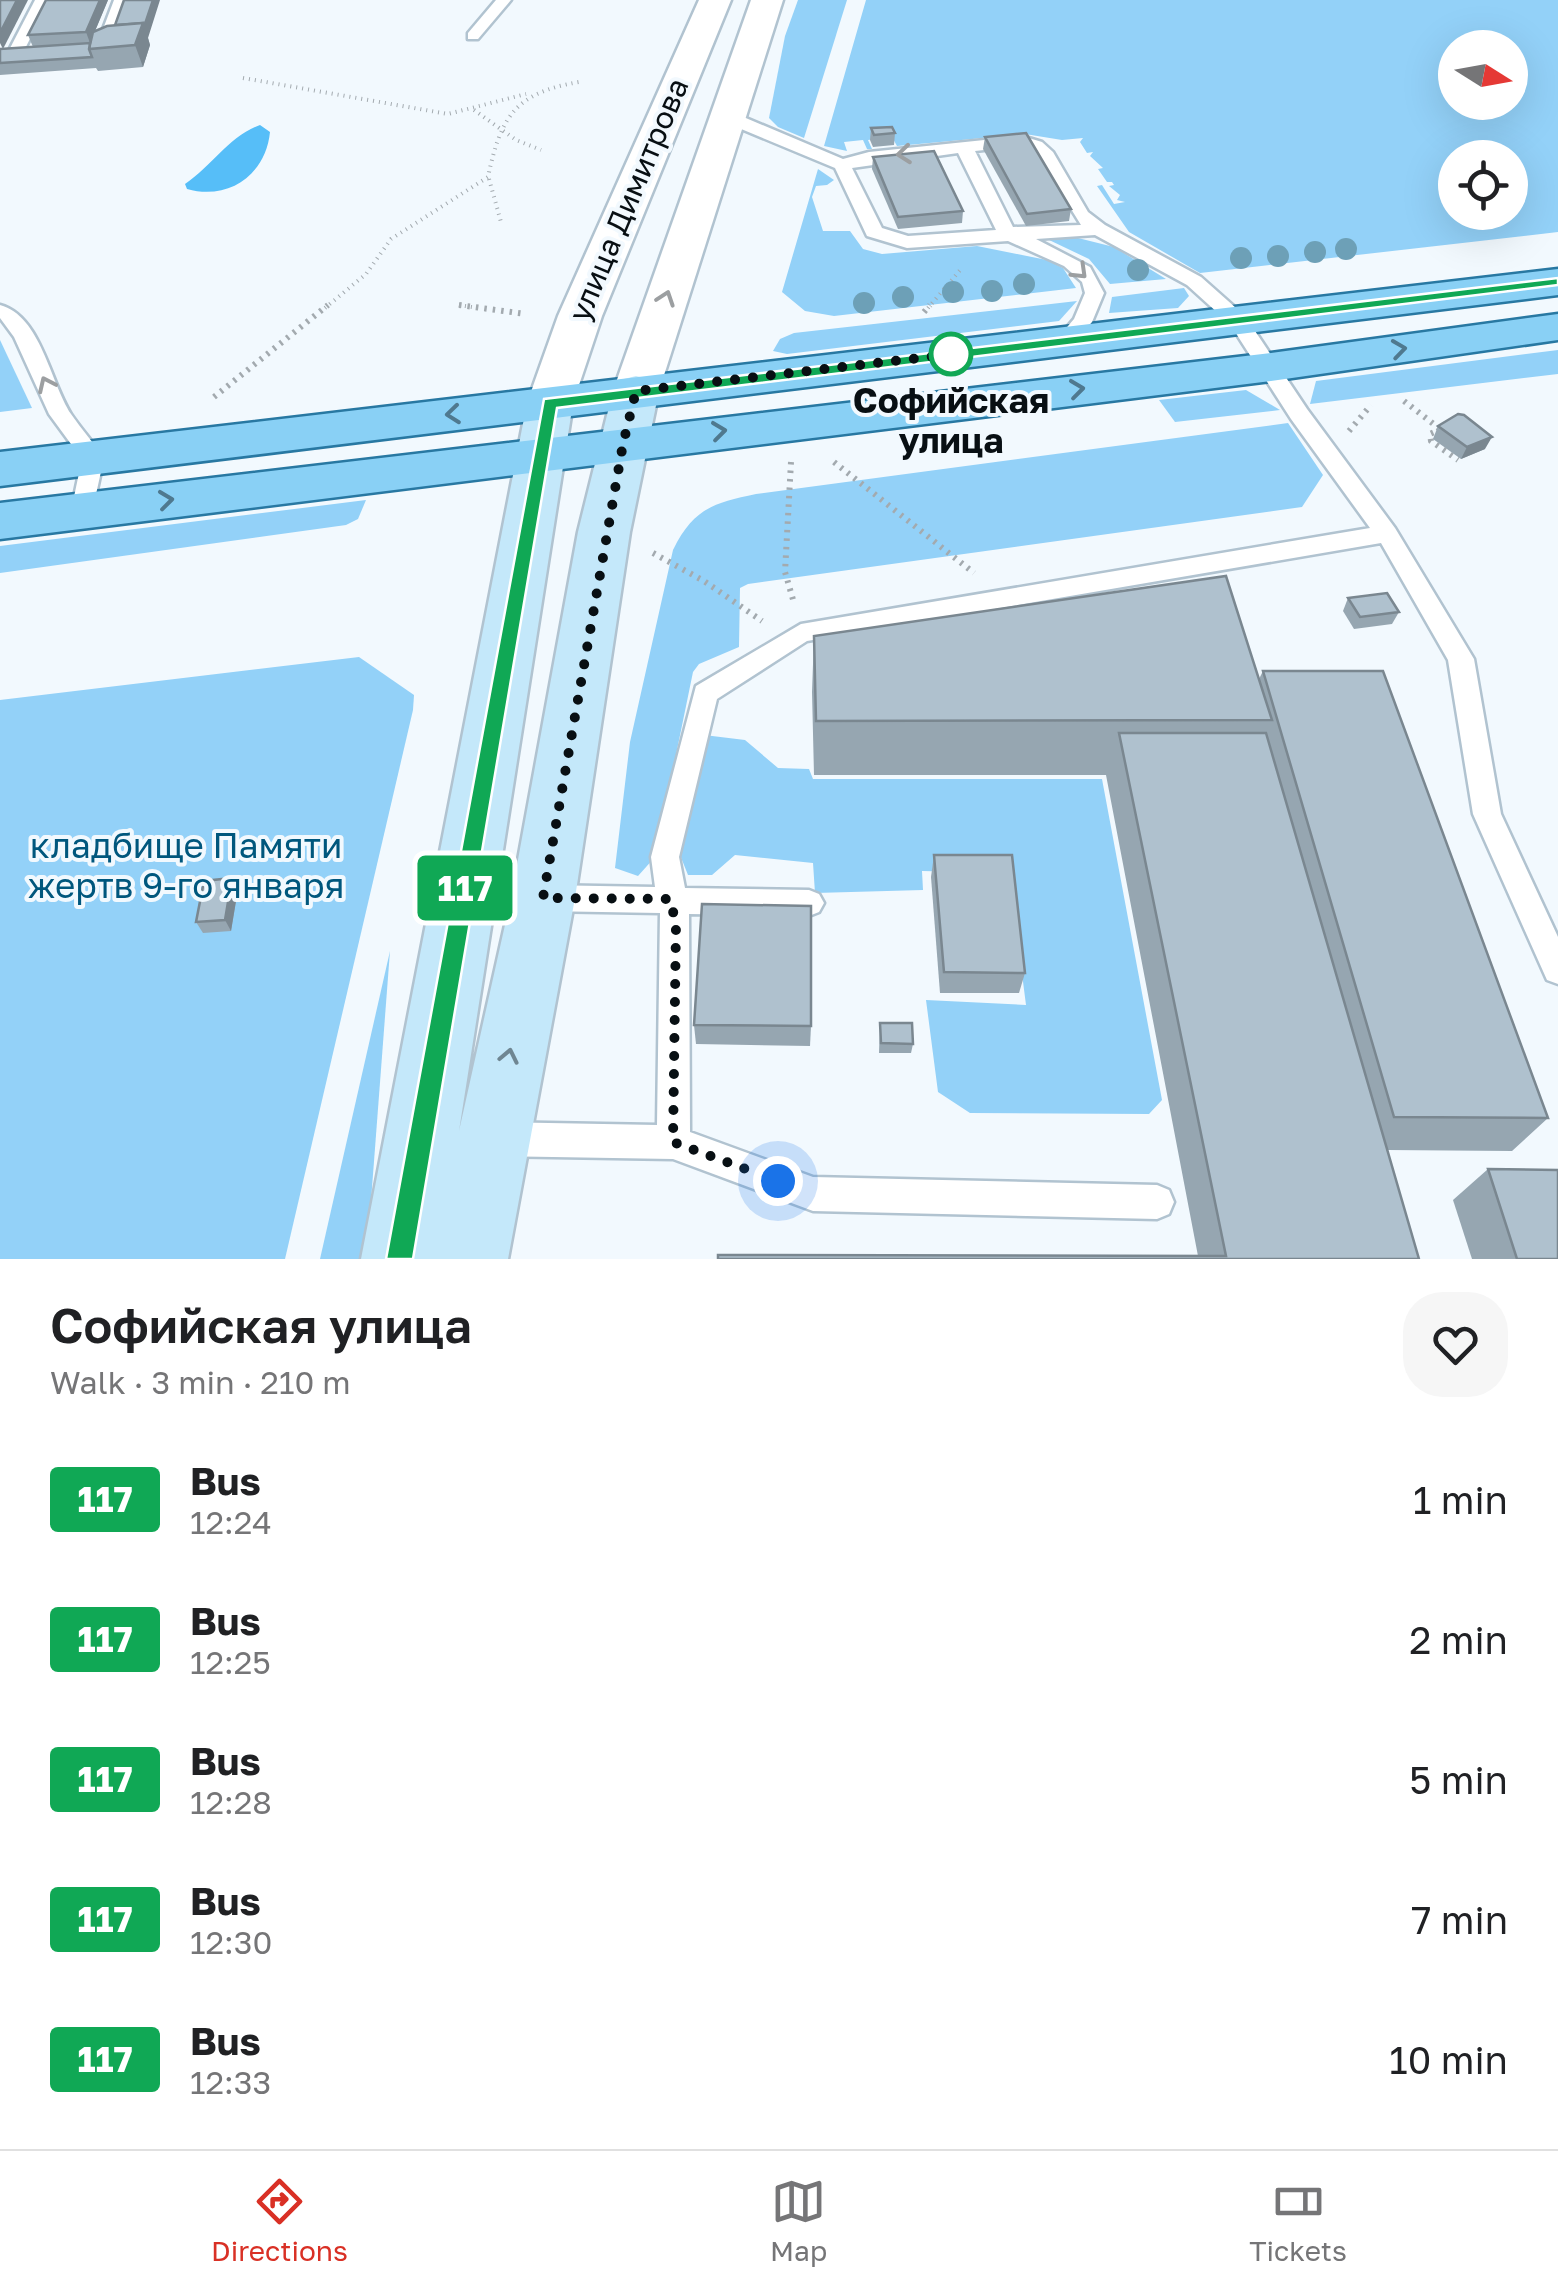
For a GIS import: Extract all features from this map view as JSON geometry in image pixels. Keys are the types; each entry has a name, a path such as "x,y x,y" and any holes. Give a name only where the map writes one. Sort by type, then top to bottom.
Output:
{"main road":[{"path":"630,418 1066,340 1558,282"},
{"path":"0,521 82,511 545,429 630,418 1271,366 1558,327"},
{"path":"469,1259 543,898 630,418"},
{"path":"0,469 93,458 545,429"},
{"path":"400,1259 545,429"}],"street":[{"name":"улица Димитрова","path":"545,429 580,316 715,0"},
{"name":"улица Димитрова","path":"630,418 767,0"}],"lane":[{"path":"7,55 42,0"},
{"path":"69,52 98,47 107,39 122,0"},
{"path":"473,36 504,0"},
{"path":"7,55 33,53"},
{"path":"728,117 842,166 874,232 907,242 1006,232 1098,229"},
{"path":"842,166 869,157 964,147 1022,142 1036,146 1047,156 1081,214 1098,229 1194,281 1238,320 1299,414 1387,534 1462,659 1487,814 1558,970"},
{"path":"964,147 1006,232 1072,262 1092,283 1096,292 1093,308 1066,340"},
{"path":"0,312 8,314 24,337 60,414 93,458 82,511"},
{"path":"673,1142 676,924 665,857 705,693 796,637 1387,534"},
{"path":"543,898 809,903"},
{"path":"491,1139 673,1142 813,1194 1157,1202"}],"path":[{"path":"243,78 448,114 579,82"},
{"path":"501,222 488,178 500,129 528,94"},
{"path":"473,109 500,129 541,150"},
{"path":"214,397 366,274 391,239 488,178"},
{"path":"924,312 962,268 974,236"},
{"path":"459,305 526,314"},
{"path":"1404,400 1440,429"},
{"path":"1450,424 1430,434 1431,441 1458,460"},
{"path":"834,462 1008,598"},
{"path":"792,467 785,572 796,637"},
{"path":"653,553 796,637"}],"green space":[{"path":"798,0 847,0 804,138 778,127 769,118 785,36"},
{"path":"866,0 1558,0 1558,232 1200,273 1129,232 1097,186 1102,185 1114,204 1125,202 1117,200 1120,195 1098,169 1103,168 1090,156 1093,152 1087,153 1080,142 1083,138 1062,140 1025,134 897,146 892,137 868,140 872,149 867,149 863,140 844,142 847,151 824,146"},
{"path":"818,169 834,180 816,186 812,197 823,231 850,231 863,249 882,254 977,246 1047,260 1063,268 1076,288 834,316 805,311 782,292"},
{"path":"1070,236 1114,247 1166,279 1110,284 1089,259 1047,239"},
{"path":"1184,288 1189,296 1178,308 1109,313 1112,297"},
{"path":"1077,301 1059,321 787,354 773,351 780,339 794,333"},
{"path":"0,340 32,408 0,412"},
{"path":"1558,350 1558,374 1310,404 1316,381"},
{"path":"1246,390 1280,410 1175,422 1159,400"},
{"path":"1288,423 1323,475 1302,507 740,588 739,647 699,664 693,672 655,857 638,876 615,868 630,742 673,550 688,525 706,510 756,494"},
{"path":"366,500 358,519 346,525 0,573 0,546"},
{"name":"кладбище Памяти жертв 9-го января","path":"359,657 414,695 413,710 285,1259 0,1259 0,700"},
{"path":"704,735 745,740 778,768 809,769 813,779 1102,779 1162,1100 1149,1114 970,1113 938,1092 926,1000 1026,1005 1009,873 922,871 923,890 815,893 813,863 735,855 712,875 688,875 680,855"},
{"path":"390,951 370,1214 360,1259 320,1259"}],"shaded area":[{"path":"260,125 270,132 267,147 243,181 217,191 187,189 185,184 230,143"}],"building":[{"path":"0,0 17,0 0,33"},
{"path":"46,0 100,0 86,32 28,35"},
{"path":"124,0 153,0 144,27 143,23 115,25"},
{"path":"143,23 135,45 89,49 93,32 107,26"},
{"path":"90,43 92,57 0,63 0,49"},
{"path":"892,127 895,133 874,135 871,128"},
{"path":"1026,133 1071,209 1027,214 985,137"},
{"path":"934,151 963,211 898,217 873,157"},
{"path":"1458,414 1492,437 1467,447 1438,426"},
{"path":"1226,576 1272,720 816,721 814,636"},
{"path":"1387,593 1399,612 1360,617 1348,598"},
{"path":"1263,671 1383,671 1548,1118 1394,1117"},
{"path":"1119,733 1266,733 1419,1259 718,1259 718,1255 1226,1256"},
{"path":"934,855 1012,855 1025,973 944,972"},
{"path":"232,878 225,920 196,922 204,881"},
{"path":"702,904 811,906 811,1026 694,1025"},
{"path":"880,1023 912,1023 913,1044 881,1043"},
{"path":"1488,1169 1558,1170 1558,1259 1517,1259"}],"bus line":[{"name":"117","path":"400,1259 550,403 1558,282"}],"place":[{"name":"Софийская улица","path":"951,354"}],"route":[{"path":"778,1181 673,1142 676,924 670,899 543,898 604,532 636,391 951,354"}]}
